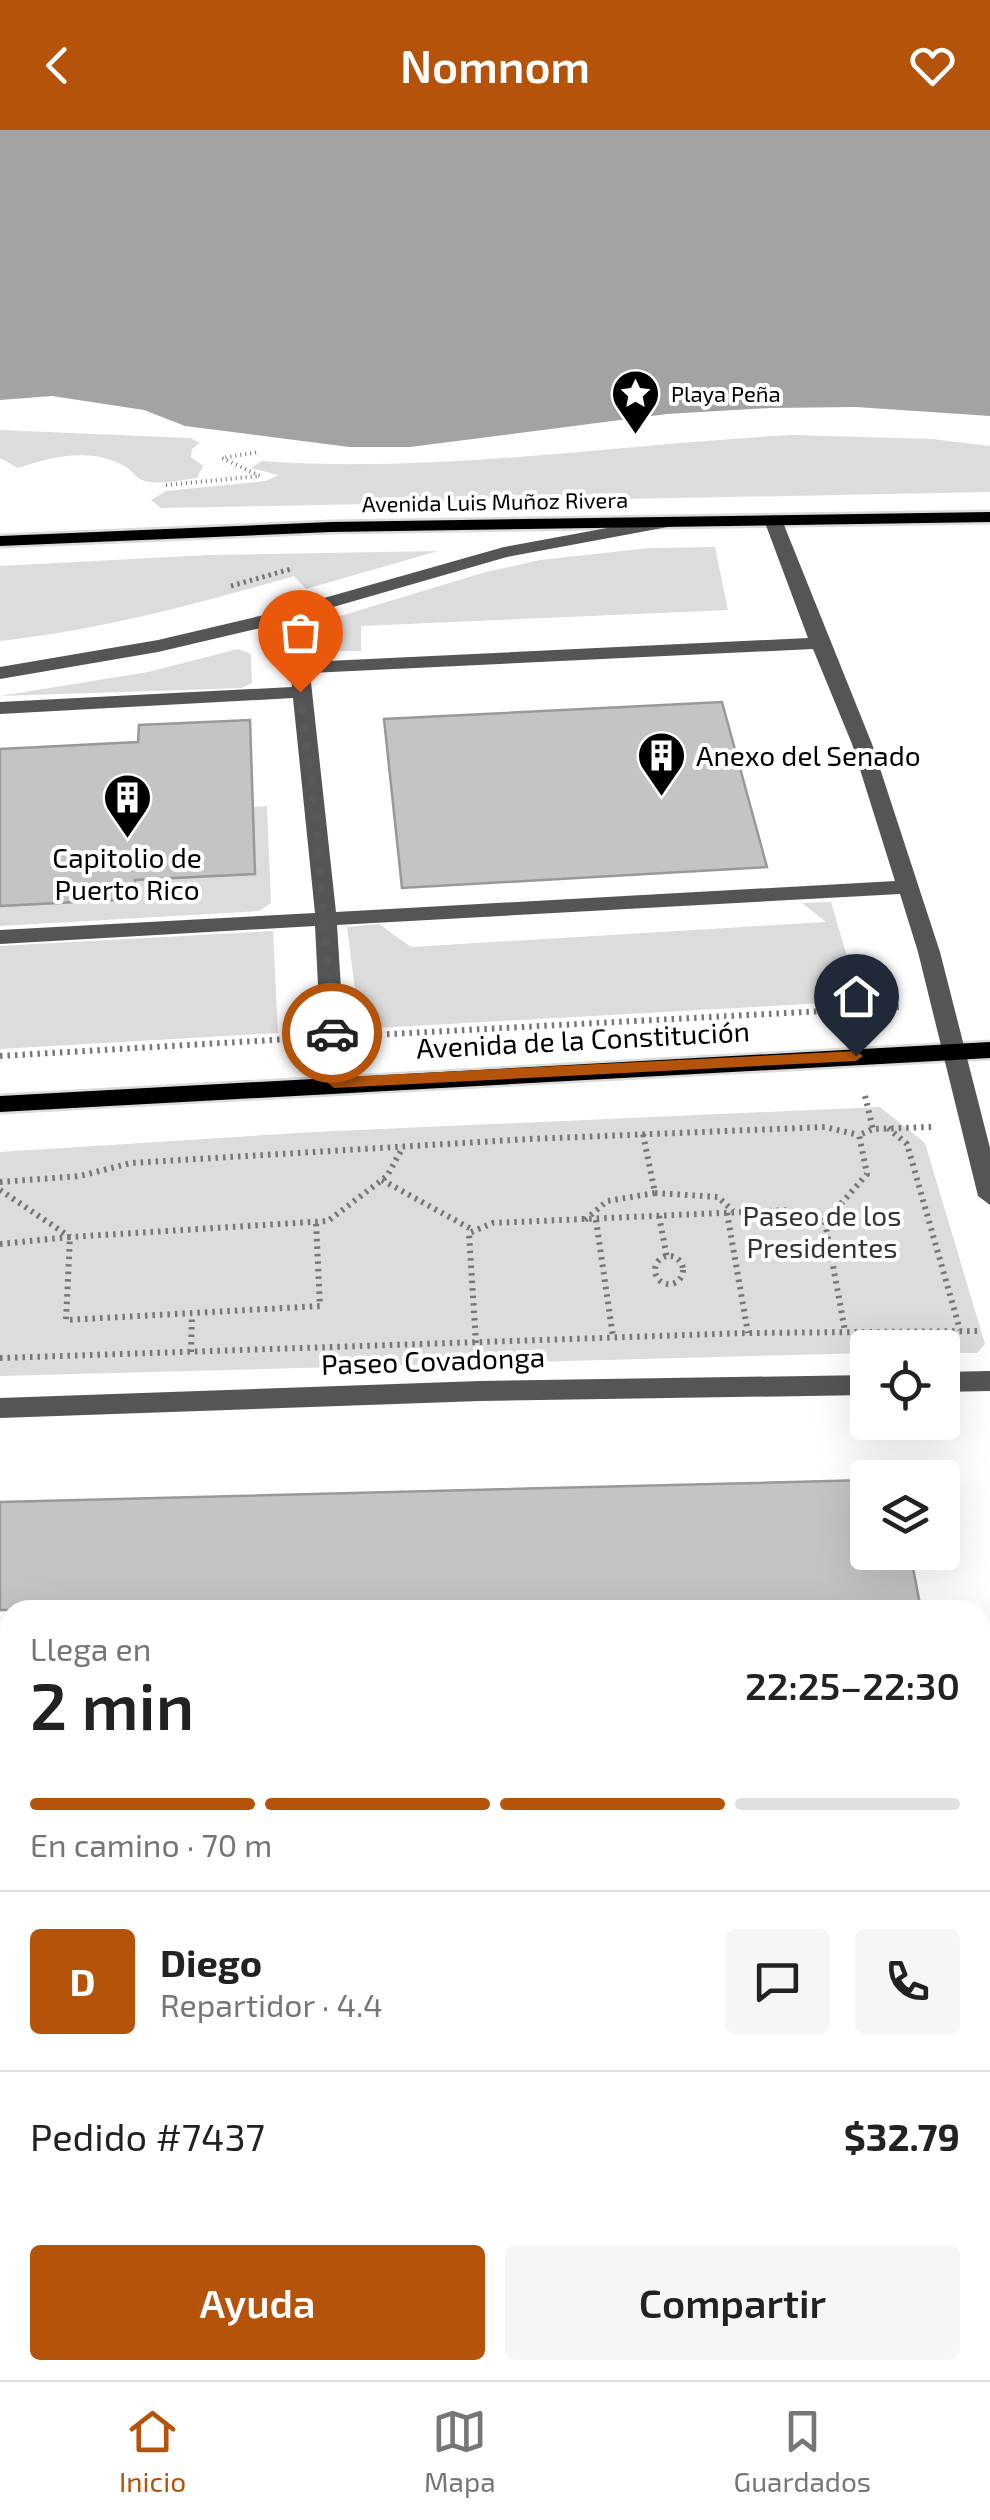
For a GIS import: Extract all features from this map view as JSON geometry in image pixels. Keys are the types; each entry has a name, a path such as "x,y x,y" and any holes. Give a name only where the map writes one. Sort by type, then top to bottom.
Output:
{"main road":[{"name":"Avenida Luis Muñoz Rivera","path":"0,541 331,527 990,517"},
{"name":"Avenida de la Constitución","path":"0,1104 334,1082 990,1050"}],"street":[{"path":"774,520 791,574 862,744 908,887 990,1196"},
{"path":"0,674 82,662 269,620 504,552 667,522"},
{"path":"269,620 288,641 300,668 326,919 334,1082"},
{"path":"300,668 822,642"},
{"path":"0,708 300,692"},
{"path":"0,937 908,887"},
{"path":"960,1382 990,1381"},
{"name":"Paseo Covadonga","path":"0,1408 480,1391 850,1385"}],"path":[{"path":"166,484 260,476 222,458 260,452"},
{"path":"0,1056 942,1004"},
{"path":"0,1182 80,1176 131,1164 402,1147 825,1127 859,1135 888,1128 970,1125"},
{"path":"888,1128 906,1144 960,1330 982,1330"},
{"path":"643,1134 655,1192"},
{"path":"826,1222 867,1174 859,1135"},
{"path":"0,1244 328,1221 382,1180 402,1147"},
{"path":"382,1180 474,1231"},
{"path":"0,1190 70,1237"},
{"path":"585,1220 592,1209 608,1200 655,1192 718,1197 730,1212 748,1333"},
{"path":"476,1343 469,1233 493,1223 790,1210 826,1222"},
{"path":"659,1216 667,1258"},
{"path":"596,1220 613,1338"},
{"path":"70,1237 66,1320 192,1314 320,1306 316,1222"},
{"path":"826,1222 846,1331"},
{"path":"667,1258 679,1261 686,1269 678,1280 664,1281 652,1271 656,1262 667,1258"},
{"path":"191,1352 192,1314"},
{"path":"0,1358 850,1331"}],"green space":[{"path":"0,430 190,438 200,443 192,449 191,457 203,466 197,478 162,483 142,480 111,460 85,455 18,468 0,458"},
{"path":"793,435 932,439 990,446 990,492 161,508 151,500 166,491 266,481 278,475 251,468 262,461 461,461"},
{"path":"715,547 728,610 361,626 361,651 337,651 337,617 482,573 540,560 649,548"},
{"path":"438,551 306,589 294,576 112,623 0,641 0,566 209,555"},
{"path":"238,649 251,654 252,683 242,688 0,696 148,672"},
{"path":"267,806 271,903 259,911 0,926 0,906 135,898 135,880 253,807"},
{"path":"831,902 860,1001 360,1029 347,927 379,924 411,947 826,922 802,903"},
{"path":"273,931 278,1033 0,1049 0,946"},
{"name":"Paseo de los Presidentes","path":"880,1107 925,1143 985,1344 977,1353 960,1353 960,1330 850,1330 850,1353 0,1376 0,1152 314,1132"}],"shaded area":[{"path":"0,130 990,130 990,416 856,407 770,408 667,414 410,447 349,447 185,426 144,410 52,396 0,400"}],"building":[{"name":"Anexo del Senado","path":"722,702 767,867 402,888 384,719"},
{"name":"Capitolio de Puerto Rico","path":"250,720 255,874 135,880 135,899 0,906 0,749 138,742 139,725"},
{"path":"850,1480 850,1570 913,1570 919,1600 0,1600 0,1502"}],"way so far":[{"path":"300,692 326,919 332,1033"}],"place":[{"name":"Playa Peña","path":"636,436"},
{"name":"Anexo del Senado","path":"661,798"},
{"name":"Capitolio de Puerto Rico","path":"127,840"}],"route":[{"path":"332,1033 334,1082 856,1056"}]}
